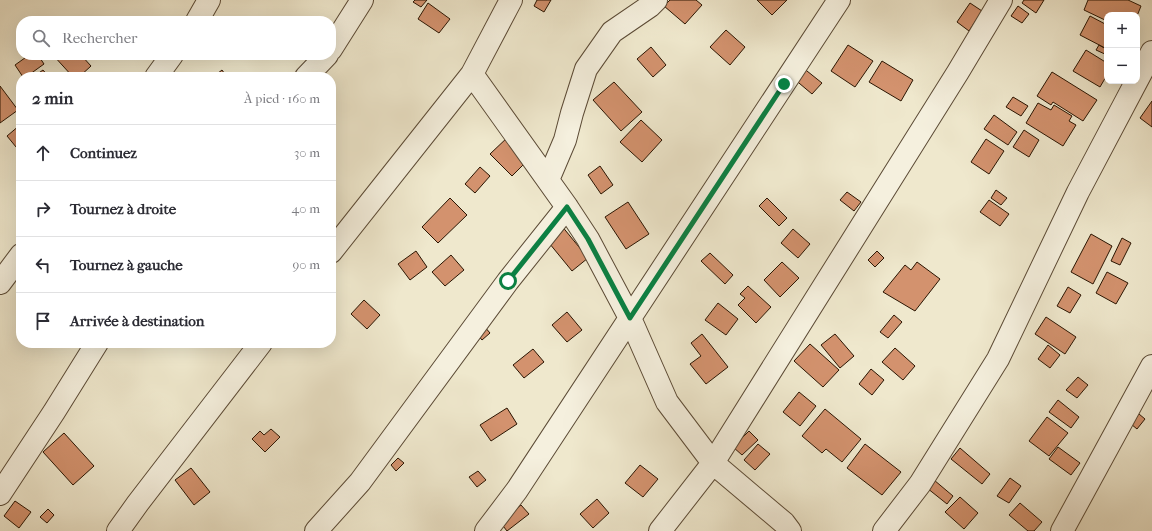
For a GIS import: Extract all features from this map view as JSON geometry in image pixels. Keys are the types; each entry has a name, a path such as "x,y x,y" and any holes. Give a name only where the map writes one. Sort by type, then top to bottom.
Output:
{"street":[{"path":"199,16 209,0"},
{"path":"336,41 362,0"},
{"path":"336,246 472,74 512,0"},
{"path":"548,180 565,140 586,69 612,32 650,6 656,0"},
{"path":"486,531 518,490 839,0"},
{"path":"660,531 712,463 958,72 1001,0"},
{"path":"884,531 920,484 998,359 1078,192 1152,52"},
{"path":"160,72 168,60"},
{"path":"311,72 322,60"},
{"path":"472,74 567,207 588,239 630,318 667,402 712,463 784,523 790,531"},
{"path":"316,531 360,482 508,281 567,207"},
{"path":"0,283 16,262"},
{"path":"0,494 94,348"},
{"path":"118,531 257,348"},
{"path":"1062,531 1152,366"}],"building":[{"path":"415,0 427,0 421,7 413,2"},
{"path":"537,0 551,0 544,12 534,6"},
{"path":"670,0 696,0 702,5 685,24 664,6"},
{"path":"757,0 787,0 772,15"},
{"path":"1024,0 1044,0 1036,13 1022,3"},
{"path":"1088,0 1128,0 1141,6 1139,12 1104,12 1104,20 1084,10"},
{"path":"428,3 450,19 439,33 418,19"},
{"path":"970,3 982,11 969,31 957,22"},
{"path":"1018,6 1029,14 1022,23 1011,16"},
{"path":"1090,16 1104,23 1104,47 1080,35"},
{"path":"726,30 745,47 730,65 710,47"},
{"path":"848,45 873,61 855,87 831,71"},
{"path":"1099,45 1104,48 1104,54 1096,50"},
{"path":"651,47 666,65 653,77 637,59"},
{"path":"1086,50 1104,61 1104,80 1100,87 1073,71"},
{"path":"22,60 41,60 44,64 33,72 20,72 15,65"},
{"path":"58,60 86,60 91,66 84,72 68,72"},
{"path":"882,61 913,80 901,101 869,82"},
{"path":"802,67 822,83 812,94 793,78"},
{"path":"1052,72 1097,100 1083,121 1053,102 1051,105 1037,96"},
{"path":"614,82 642,112 621,131 593,100"},
{"path":"0,86 16,107 16,111 0,123"},
{"path":"1013,97 1028,106 1021,116 1006,107"},
{"path":"1152,101 1152,127 1140,118"},
{"path":"1038,103 1051,110 1054,105 1072,116 1069,121 1076,125 1063,146 1026,123"},
{"path":"994,115 1017,132 1008,145 984,129"},
{"path":"641,120 662,140 642,162 620,142"},
{"path":"16,128 16,147 7,136"},
{"path":"1024,130 1039,140 1029,157 1013,147"},
{"path":"509,136 530,158 512,176 490,154"},
{"path":"986,139 1004,151 989,174 971,162"},
{"path":"600,166 613,185 601,194 588,175"},
{"path":"480,167 490,176 475,193 465,184"},
{"path":"996,190 1007,198 1001,205 991,198"},
{"path":"847,192 861,202 854,211 840,200"},
{"path":"450,198 467,215 438,243 422,227"},
{"path":"767,198 787,218 779,226 759,206"},
{"path":"989,200 1009,214 1000,226 980,212"},
{"path":"628,202 649,234 626,249 605,217"},
{"path":"561,225 588,258 572,271 545,238"},
{"path":"793,229 810,244 798,258 781,243"},
{"path":"1091,234 1112,246 1093,284 1071,272"},
{"path":"1122,238 1131,243 1120,265 1111,261"},
{"path":"416,251 427,267 410,280 398,264"},
{"path":"877,251 884,258 875,267 868,260"},
{"path":"710,253 733,275 725,284 701,261"},
{"path":"451,255 464,270 445,286 432,272"},
{"path":"782,262 799,278 780,297 764,280"},
{"path":"917,262 940,279 915,311 883,292 905,265 911,270"},
{"path":"1107,272 1128,283 1116,304 1096,293"},
{"path":"748,286 771,307 756,323 738,305 745,298 740,294"},
{"path":"1068,287 1081,295 1070,313 1057,306"},
{"path":"364,300 380,315 367,329 351,314"},
{"path":"718,303 738,319 726,335 705,320"},
{"path":"567,312 582,330 567,342 552,325"},
{"path":"894,315 902,322 888,338 880,332"},
{"path":"1046,317 1076,337 1065,354 1035,334"},
{"path":"484,326 490,333 482,340 476,333"},
{"path":"702,334 728,367 706,384 690,364 701,356 691,343"},
{"path":"835,334 854,356 840,368 821,345"},
{"path":"810,344 839,370 823,387 794,361"},
{"path":"1048,345 1060,355 1050,368 1038,359"},
{"path":"895,348 915,366 903,380 882,362"},
{"path":"533,349 544,362 524,378 513,365"},
{"path":"871,369 884,380 872,395 859,384"},
{"path":"1078,377 1088,385 1077,398 1066,390"},
{"path":"799,392 816,406 800,426 783,412"},
{"path":"1058,400 1079,417 1071,428 1049,412"},
{"path":"507,408 517,424 491,441 480,425"},
{"path":"825,409 861,439 842,462 826,449 822,453 802,436"},
{"path":"1133,409 1145,419 1137,429 1125,419"},
{"path":"1047,417 1068,433 1049,456 1029,441"},
{"path":"271,429 280,437 265,452 252,439 260,431 264,435"},
{"path":"749,431 758,440 742,455 733,447"},
{"path":"64,433 94,466 73,485 43,452"},
{"path":"758,444 770,454 755,470 744,460"},
{"path":"865,444 901,472 882,495 847,468"},
{"path":"1058,447 1080,463 1071,475 1049,459"},
{"path":"960,448 990,474 982,484 951,459"},
{"path":"398,458 404,463 396,471 391,465"},
{"path":"640,465 658,479 643,497 625,483"},
{"path":"191,468 210,492 194,505 175,480"},
{"path":"478,471 486,480 477,487 469,477"},
{"path":"1010,478 1021,486 1009,503 997,496"},
{"path":"934,480 953,496 947,504 927,488"},
{"path":"960,497 978,513 964,529 945,512"},
{"path":"597,499 609,513 593,528 580,514"},
{"path":"15,501 31,512 19,528 4,516"},
{"path":"1020,503 1042,522 1034,531 1028,531 1009,515"},
{"path":"521,505 529,514 507,531 500,522"},
{"path":"48,509 54,515 47,523 40,517"}],"route":[{"path":"508,281 567,207 588,239 630,318 784,84"}]}
